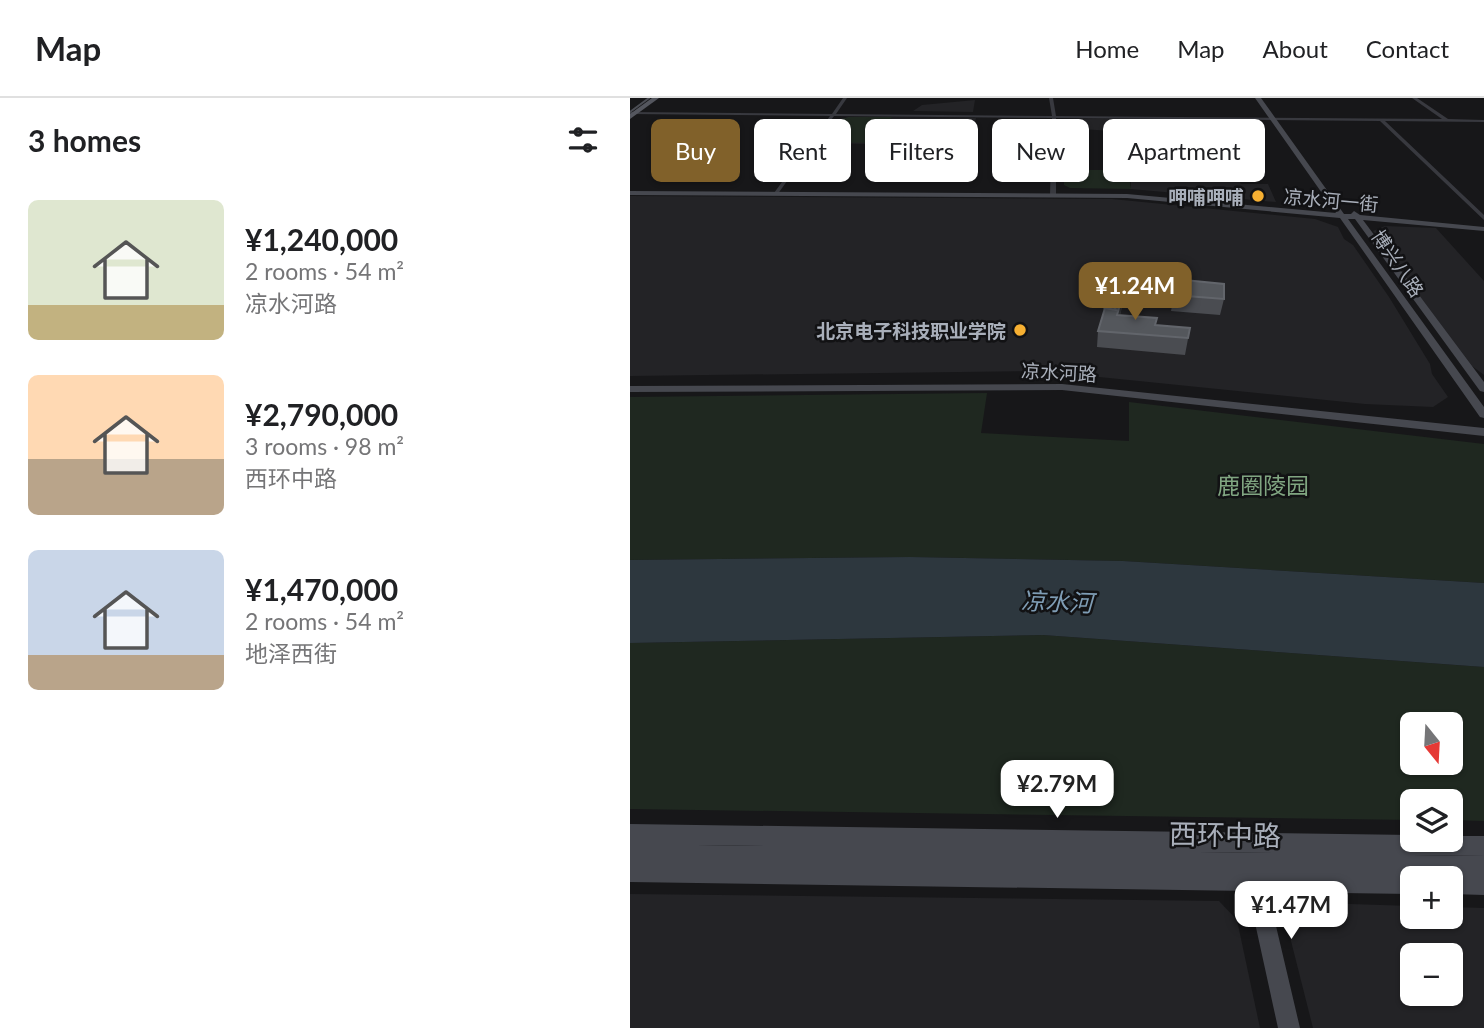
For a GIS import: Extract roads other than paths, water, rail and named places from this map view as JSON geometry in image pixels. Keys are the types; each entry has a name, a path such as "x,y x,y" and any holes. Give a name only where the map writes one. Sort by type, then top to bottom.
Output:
{"main road":[{"path":"632,114 656,98"},
{"name":"博兴八路","path":"1258,98 1484,389"},
{"name":"博兴八路","path":"1265,98 1274,118 1331,184"},
{"name":"凉水河一街","path":"630,190 1078,193 1484,226"},
{"name":"博兴八路","path":"1346,203 1349,215 1484,415"},
{"name":"凉水河路","path":"630,382 1062,380 1484,424"},
{"name":"凉水河路","path":"630,389 1062,387 1484,432"},
{"name":"西环中路","path":"630,834 1484,846"},
{"name":"西环中路","path":"630,854 1254,872 1484,866"},
{"path":"630,872 1254,872 1400,883"},
{"path":"1254,872 1289,1028"},
{"path":"1463,884 1484,885"}],"street":[{"path":"779,191 845,98"},
{"path":"1051,98 1054,116 1053,193"},
{"path":"1413,98 1446,120"},
{"path":"632,114 1484,121"},
{"path":"1380,119 1484,218"}],"water":[{"name":"凉水河","path":"910,557 1123,561 1484,583 1484,667 1043,635 630,643 630,560"}],"tram line":[{"path":"630,112 649,98"}],"place":[{"name":"呷哺呷哺","path":"1258,196"},
{"name":"北京电子科技职业学院","path":"1020,330"}],"park label":[{"name":"鹿圈陵园","path":"1263,485"}]}
